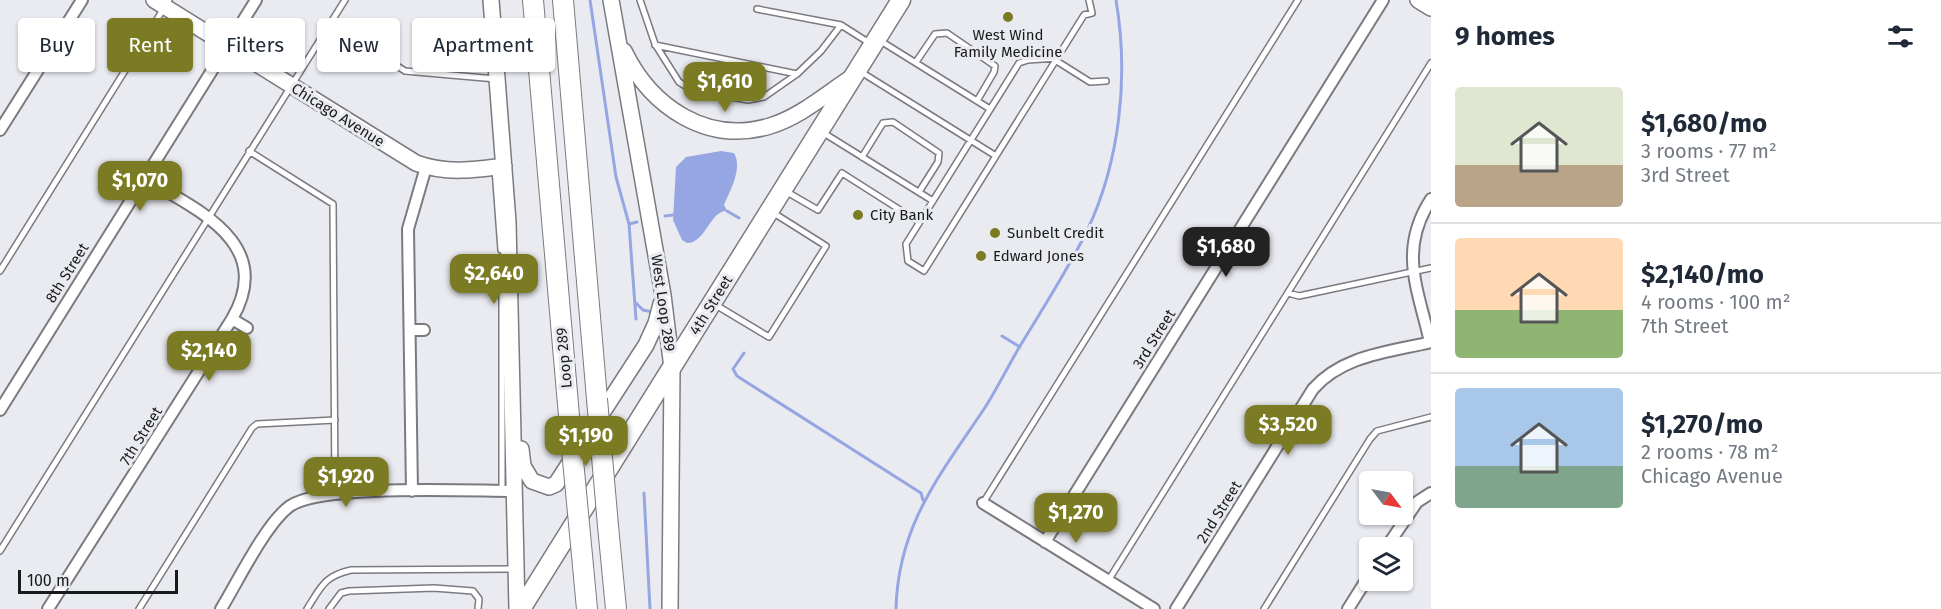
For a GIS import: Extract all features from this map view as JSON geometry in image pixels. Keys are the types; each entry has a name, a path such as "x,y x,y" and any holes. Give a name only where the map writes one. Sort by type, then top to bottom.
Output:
{"highway":[{"name":"Loop 289","path":"533,0 587,609"},
{"name":"Loop 289","path":"563,3 616,609"}],"main road":[{"path":"491,0 498,79 500,167 513,387 524,466 531,481 549,488 556,484 646,345 656,324 663,295"},
{"name":"West Loop 289","path":"611,0 663,295 672,368 670,609"},
{"name":"4th Street","path":"521,609 900,0"},
{"path":"1418,0 1431,8"},
{"name":"Chicago Avenue","path":"162,2 205,31"},
{"path":"617,36 636,74 651,93 680,116 708,128 743,131 770,126 804,110 854,73"},
{"name":"Chicago Avenue","path":"269,72 405,157 426,167 460,170 500,167"},
{"path":"513,387 508,491 516,569 517,609"}],"street":[{"path":"0,130 82,0"},
{"name":"8th Street","path":"245,18 256,0"},
{"name":"3rd Street","path":"1045,542 1383,0"},
{"name":"8th Street","path":"0,410 211,72"},
{"path":"412,491 408,229 426,167"},
{"name":"7th Street","path":"48,609 232,319 243,292 243,265 232,239 207,217 144,178"},
{"path":"1430,342 1414,272 1413,238 1431,199"},
{"path":"232,319 247,328"},
{"path":"410,330 424,330"},
{"name":"2nd Street","path":"1176,609 1313,389 1327,373 1342,364 1430,342"},
{"path":"221,609 273,524 290,506 308,498 412,491 508,491"},
{"path":"1393,537 1417,502 1431,493"},
{"path":"983,503 1154,609"},
{"path":"1348,609 1359,591"}],"lane":[{"path":"334,18 345,0"},
{"path":"640,0 655,44 673,76 692,90 755,99 771,93 797,74 821,51 841,25"},
{"path":"1089,0 1092,13 1083,15 1056,59 996,156 924,271 908,261 906,244 1019,63 1028,60 1056,59 1090,82 1106,81"},
{"path":"983,503 1298,0"},
{"path":"0,271 162,2"},
{"path":"757,9 841,25 916,62 990,109"},
{"path":"916,62 935,34 947,33 994,66 994,72 977,101"},
{"path":"0,551 317,44"},
{"path":"655,44 797,74"},
{"path":"1108,581 1431,63"},
{"path":"400,68 405,71 498,79"},
{"path":"854,73 996,156"},
{"path":"862,157 887,121 910,132 939,153 938,162 919,192"},
{"path":"819,130 933,201"},
{"path":"249,151 333,204 335,495"},
{"path":"500,167 508,491"},
{"path":"783,189 819,210 842,173 919,222"},
{"path":"712,303 769,337 826,246 770,211"},
{"path":"1288,293 1299,296 1431,268"},
{"path":"1264,609 1370,439 1377,431 1431,417"},
{"path":"139,609 252,428 258,424 335,420"},
{"path":"307,609 326,579 334,574 351,570 516,569"},
{"path":"329,609 341,593 349,591 434,588 473,591 479,599 477,609"}],"water":[{"path":"721,151 734,153 737,165 735,179 724,205 727,211 716,216 699,238 687,243 682,240 673,220 676,167 686,157"}],"waterway":[{"path":"590,0 616,177 629,224 637,222"},
{"path":"896,609 904,552 924,502 989,401 1063,275 1087,231 1098,204 1107,176 1119,118 1122,59 1116,0"},
{"path":"727,211 739,218"},
{"path":"665,216 673,215"},
{"path":"629,224 636,319"},
{"path":"636,303 643,310 652,312"},
{"path":"1002,336 1020,347"},
{"path":"744,353 733,369 737,376 921,493 923,500"},
{"path":"644,493 650,609"}],"place":[{"name":"West Wind Family Medicine","path":"1008,17"},
{"name":"City Bank","path":"858,215"},
{"name":"Sunbelt Credit","path":"995,233"},
{"name":"Edward Jones","path":"981,256"}]}
